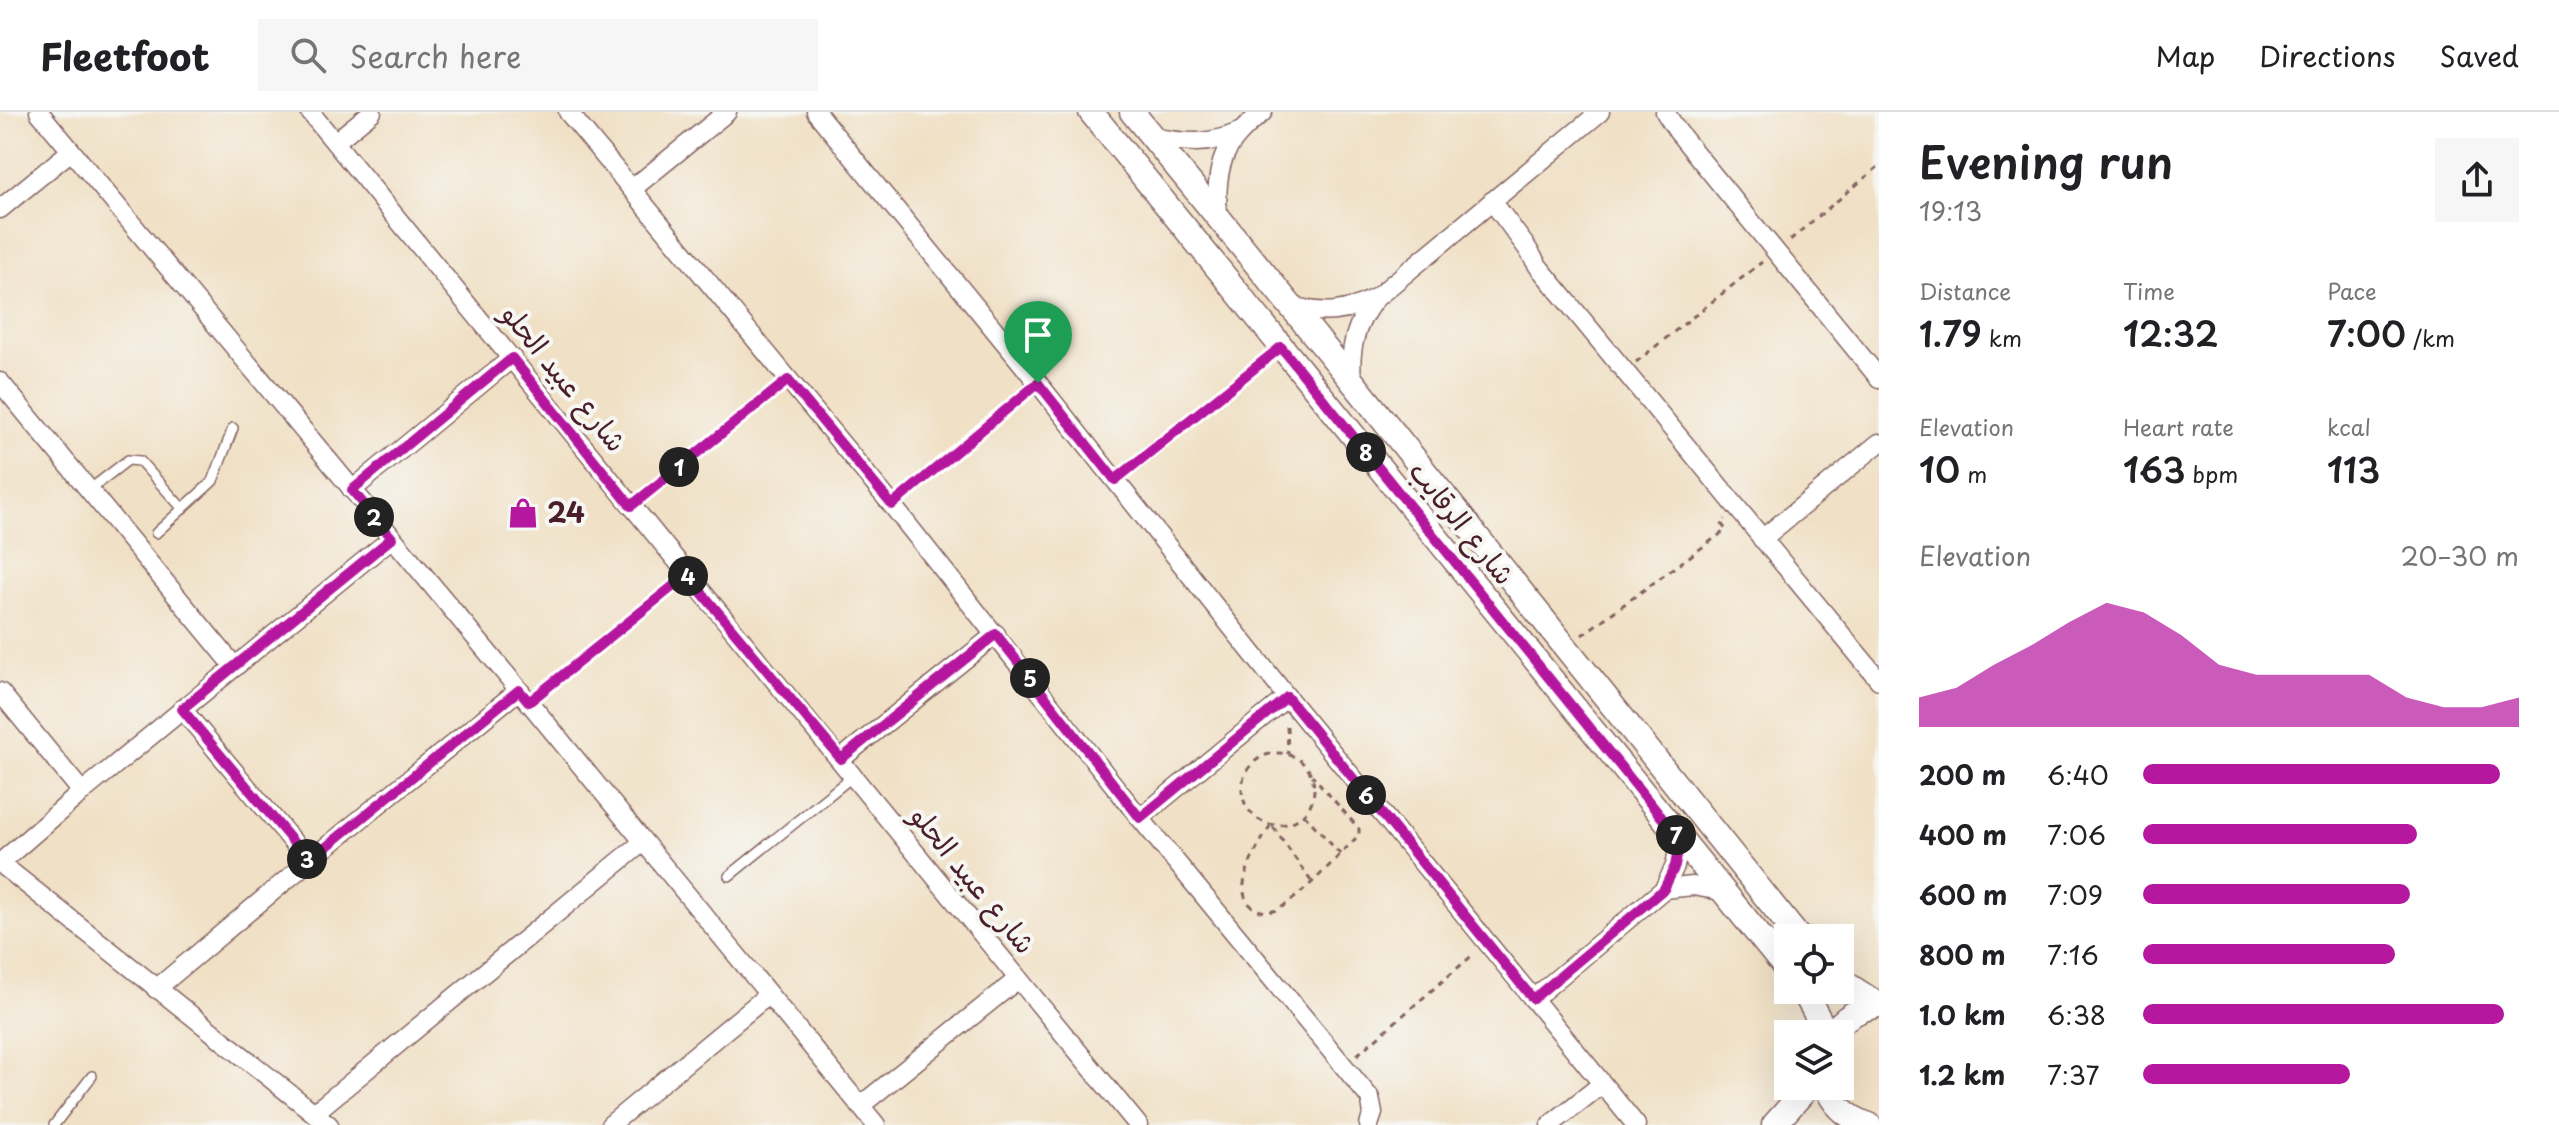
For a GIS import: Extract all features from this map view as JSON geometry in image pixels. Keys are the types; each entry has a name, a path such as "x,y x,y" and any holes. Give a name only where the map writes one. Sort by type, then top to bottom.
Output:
{"street":[{"path":"39,112 876,1125"},
{"name":"شارع عبيد الحلو","path":"310,112 1138,1125"},
{"path":"335,142 372,112"},
{"path":"568,112 892,505 1140,818 1370,1098 1373,1113 1369,1125"},
{"path":"632,189 727,112"},
{"path":"816,112 1636,1125"},
{"name":"شارع الرقايب","path":"1091,112 1774,954"},
{"name":"شارع الرقايب","path":"1132,112 1788,924"},
{"path":"1217,215 1218,174 1222,158 1239,132 1263,112"},
{"path":"1352,381 1350,363 1357,327 1377,297 1600,112"},
{"path":"1652,112 1678,132"},
{"path":"1665,112 1678,132 1879,378"},
{"path":"1152,137 1196,143 1211,142 1239,132"},
{"path":"0,209 71,151"},
{"path":"1488,205 1521,252 1538,266 1879,680"},
{"path":"1290,305 1325,313 1343,311 1377,297"},
{"path":"352,490 512,358"},
{"path":"0,382 235,667"},
{"path":"1762,539 1879,443"},
{"path":"392,538 0,863 321,1119 643,842"},
{"path":"841,759 996,634"},
{"path":"0,692 82,792"},
{"path":"156,989 309,861 524,696"},
{"path":"1140,818 1287,697"},
{"path":"182,709 309,861"},
{"path":"1533,999 1664,889 1675,866 1680,840"},
{"path":"1664,889 1693,886 1721,891"},
{"path":"860,1106 1018,979"},
{"path":"1854,989 1879,1005"},
{"path":"610,1125 768,995"},
{"path":"1844,1020 1864,1008 1879,1005"},
{"path":"1348,1072 1365,1102 1363,1125"},
{"path":"1550,1125 1602,1084"},
{"path":"1774,1125 1796,1100"},
{"path":"1833,1100 1859,1124"}],"lane":[{"path":"892,505 1038,383"},
{"path":"156,533 216,476 233,428"},
{"path":"89,490 122,464 134,459 144,465 183,509"},
{"path":"729,876 853,776"},
{"path":"54,1125 92,1076"}],"path":[{"path":"1624,371 1879,166"},
{"path":"1115,480 1281,347"},
{"path":"631,506 788,380"},
{"path":"1565,648 1726,530 1721,523 1738,509"},
{"path":"524,696 687,575"},
{"path":"1271,824 1243,881 1247,901 1264,912 1274,911 1311,881 1359,835 1359,829 1298,758 1288,754 1268,754 1252,764 1243,780 1243,799 1254,815 1271,824 1311,881"},
{"path":"1271,824 1294,821 1304,814 1314,796 1312,775"},
{"path":"1304,814 1340,854"},
{"path":"1348,1072 1487,943"}],"place":[{"name":"24","path":"523,513"}],"route":[{"path":"1281,347 1680,840 1675,866 1664,889 1533,999 1287,697 1140,818 996,634 841,759 687,575 529,702 519,690 309,861 182,709 392,538 352,490 512,358 631,506 788,380 892,505 1038,383 1115,480 1281,347"}]}
